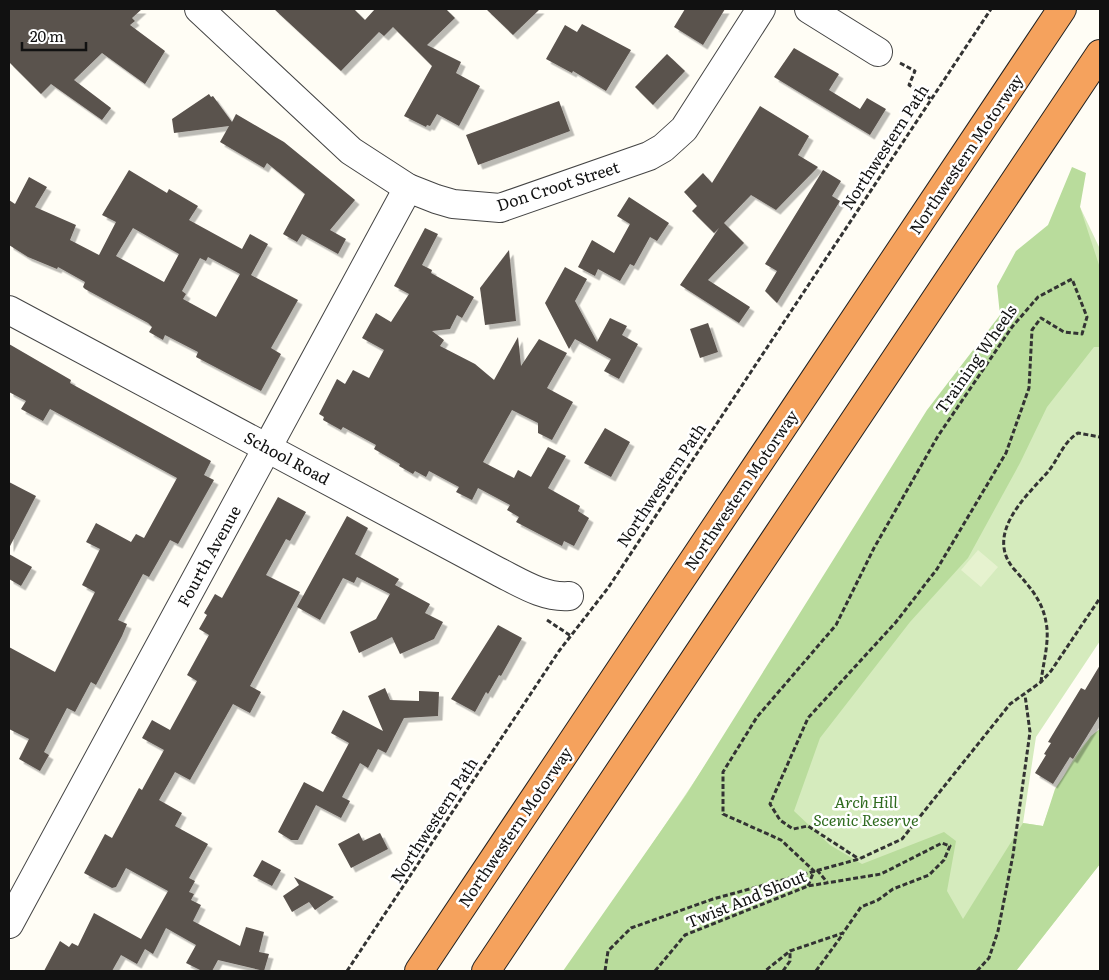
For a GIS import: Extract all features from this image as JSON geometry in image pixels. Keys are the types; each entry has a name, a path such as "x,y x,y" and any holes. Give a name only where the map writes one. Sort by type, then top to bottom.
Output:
{"highway":[{"name":"Northwestern Motorway","path":"419,971 1062,9"},
{"path":"486,971 1100,54"}],"street":[{"name":"Don Croot Street","path":"199,9 351,151 408,188 453,204 500,208 649,156 670,143 687,125 761,9"},
{"path":"809,9 878,52"},
{"name":"Fourth Avenue","path":"9,924 408,188"},
{"name":"School Road","path":"9,310 524,585 557,597 569,596"}],"path":[{"name":"Northwestern Path","path":"347,971 559,651 608,588 991,9"},
{"path":"878,52 915,71 908,85 932,99"},
{"name":"Training Wheels","path":"816,870 781,840 723,814 723,772 757,717 836,625 874,548 938,436 1012,327 1038,297 1072,279 1086,317 1082,334 1064,332 1041,318 1032,330 1029,388 1006,453 927,583 884,636 808,718 770,804 780,820 793,829 808,826 859,860"},
{"path":"1041,682 1046,644 1046,622 1036,594 1012,567 1005,553 1004,539 1007,523 1019,504 1054,465 1067,441 1078,433 1100,437"},
{"path":"605,971 608,951 631,928 713,899 859,860 902,839 1010,704 1025,695 1051,672 1100,598"},
{"path":"977,971 989,958 998,931 1014,855 1030,732 1025,695"},
{"name":"Twist And Shout","path":"655,971 686,935 808,886 881,874 942,843 950,846 944,860 929,875 893,889 878,900 861,907 843,933"},
{"path":"816,870 827,882"},
{"path":"808,886 816,870"},
{"path":"766,971 790,951 843,933"},
{"path":"816,971 843,933"},
{"path":"783,971 790,961 790,951"}],"green space":[{"name":"Arch Hill Scenic Reserve","path":"1072,167 1086,173 1080,207 1100,268 1100,347 1094,347 1047,407 1020,463 968,558 910,622 820,738 794,811 830,845 862,864 944,832 956,841 947,891 963,919 1023,823 1043,826 1055,789 1091,736 1100,729 1100,864 1016,971 563,971 686,795 927,410 1000,315 997,286 1016,251 1048,225"},
{"name":"Arch Hill Scenic Reserve","path":"1080,207 1100,249 1100,641 1036,737 1023,823 1043,826 1065,773 1081,749 1100,729 1100,864 1016,971 567,971"},
{"path":"978,550 998,567 981,587 961,570"}],"building":[{"path":"9,9 142,9 132,18 135,21 130,25 165,51 145,84 102,53 74,80 111,108 102,120 51,84 41,94 9,62"},
{"path":"274,9 354,9 365,20 375,9 446,9 455,18 427,45 461,62 456,73 480,86 459,126 437,114 430,126 427,125 426,127 404,116 432,66 393,27 384,36 379,32 341,71"},
{"path":"486,9 540,9 513,35"},
{"path":"685,9 725,9 703,45 674,27"},
{"path":"582,24 631,50 606,91 573,71 572,73 546,59 565,25 577,32"},
{"path":"794,48 839,74 829,90 860,109 867,98 886,109 870,135 774,77"},
{"path":"667,54 685,71 653,105 635,87"},
{"path":"209,94 211,97 213,96 232,122 236,114 284,142 355,200 330,230 346,239 338,254 302,234 297,242 283,234 305,194 267,163 264,168 220,142 229,126 174,133 172,119"},
{"path":"559,101 570,131 478,165 466,135"},
{"path":"760,106 809,136 798,155 818,167 776,210 751,195 724,223 744,243 708,280 750,307 739,323 680,285 719,228 714,233 692,211 697,206 684,192 703,173 712,183"},
{"path":"129,170 167,193 169,189 198,206 189,220 242,249 250,234 268,244 251,275 298,300 271,348 281,354 261,391 196,357 198,352 165,335 163,340 149,332 152,327 148,323 85,289 83,287 85,282 58,267 57,269 28,257 9,245 9,200 15,204 29,177 47,187 35,207 76,225 70,240 99,255 116,222 102,215","holes":["133,228 179,254 164,282 116,256","208,257 240,274 216,317 183,299 186,294 182,291 200,258 206,261"]},
{"path":"823,170 841,181 832,196 840,201 777,303 765,291 777,271 765,264"},
{"path":"629,197 669,223 657,241 650,237 634,266 630,264 620,281 598,269 595,276 578,267 592,240 614,253 630,224 617,216"},
{"path":"425,228 438,234 422,265 432,270 431,273 474,297 462,318 457,315 450,329 432,331 444,340 440,346 475,364 494,380 518,337 521,366 539,339 567,353 547,388 573,402 552,440 538,433 538,423 512,410 483,462 514,478 518,470 531,477 548,447 566,456 548,488 580,506 578,511 589,518 574,546 564,541 562,546 516,522 519,517 507,510 510,505 478,488 472,500 456,492 459,487 429,471 426,477 415,471 413,474 374,449 376,445 343,427 341,430 323,420 324,417 319,414 337,379 345,384 353,370 369,378 384,350 362,338 376,313 391,322 409,294 394,286"},
{"path":"509,250 516,321 485,325 480,288"},
{"path":"565,267 587,279 575,301 597,342 610,318 627,326 622,335 638,344 619,379 604,371 611,359 575,339 569,349 545,303"},
{"path":"708,323 718,352 700,358 690,329"},
{"path":"9,344 71,380 70,383 211,461 204,475 214,480 178,544 170,540 149,577 143,574 118,620 127,624 122,636 96,685 91,682 75,712 67,708 44,752 49,755 40,771 19,759 29,739 9,729 9,647 55,672 95,592 82,585 100,549 86,542 96,523 131,542 136,534 144,538 177,478 50,409 43,421 21,409 26,401 9,392"},
{"path":"605,428 630,442 611,477 584,463"},
{"path":"9,482 36,496 9,548"},
{"path":"278,497 306,512 290,541 286,539 266,575 300,592 250,686 261,692 250,713 233,704 190,780 175,772 159,800 182,813 175,826 208,844 189,878 195,881 189,892 194,894 191,900 201,905 193,921 240,946 246,927 264,932 259,952 269,954 264,971 218,960 212,971 202,971 186,963 196,945 166,928 153,954 145,949 137,964 121,955 112,971 44,971 60,941 69,947 72,943 78,946 94,913 141,939 168,891 126,868 116,887 112,888 84,873 105,834 112,838 139,788 142,790 164,750 142,738 152,720 170,730 197,681 187,675 209,635 199,629 207,615 204,613 215,594 222,598"},
{"path":"347,516 368,528 355,554 399,579 395,585 430,604 425,613 443,622 434,639 400,654 392,637 359,653 350,632 376,619 390,594 357,577 354,583 343,578 320,620 297,607"},
{"path":"9,554 32,567 21,586 9,579"},
{"path":"498,625 522,638 501,676 499,675 488,694 486,692 475,712 451,699"},
{"path":"1100,665 1100,715 1073,759 1070,757 1053,784 1035,773 1046,755 1044,754 1051,743 1048,742 1081,688 1085,690"},
{"path":"385,688 390,700 419,701 419,691 439,692 438,716 404,718 386,753 378,749 368,768 360,763 342,797 350,801 341,818 316,805 298,840 291,840 278,832 304,782 323,792 349,743 331,733 343,710 383,731 368,696"},
{"path":"359,833 363,841 380,833 388,849 351,868 338,844"},
{"path":"262,860 281,870 272,886 253,876"},
{"path":"294,877 334,897 315,910 309,902 292,912 283,896 299,885"}]}
